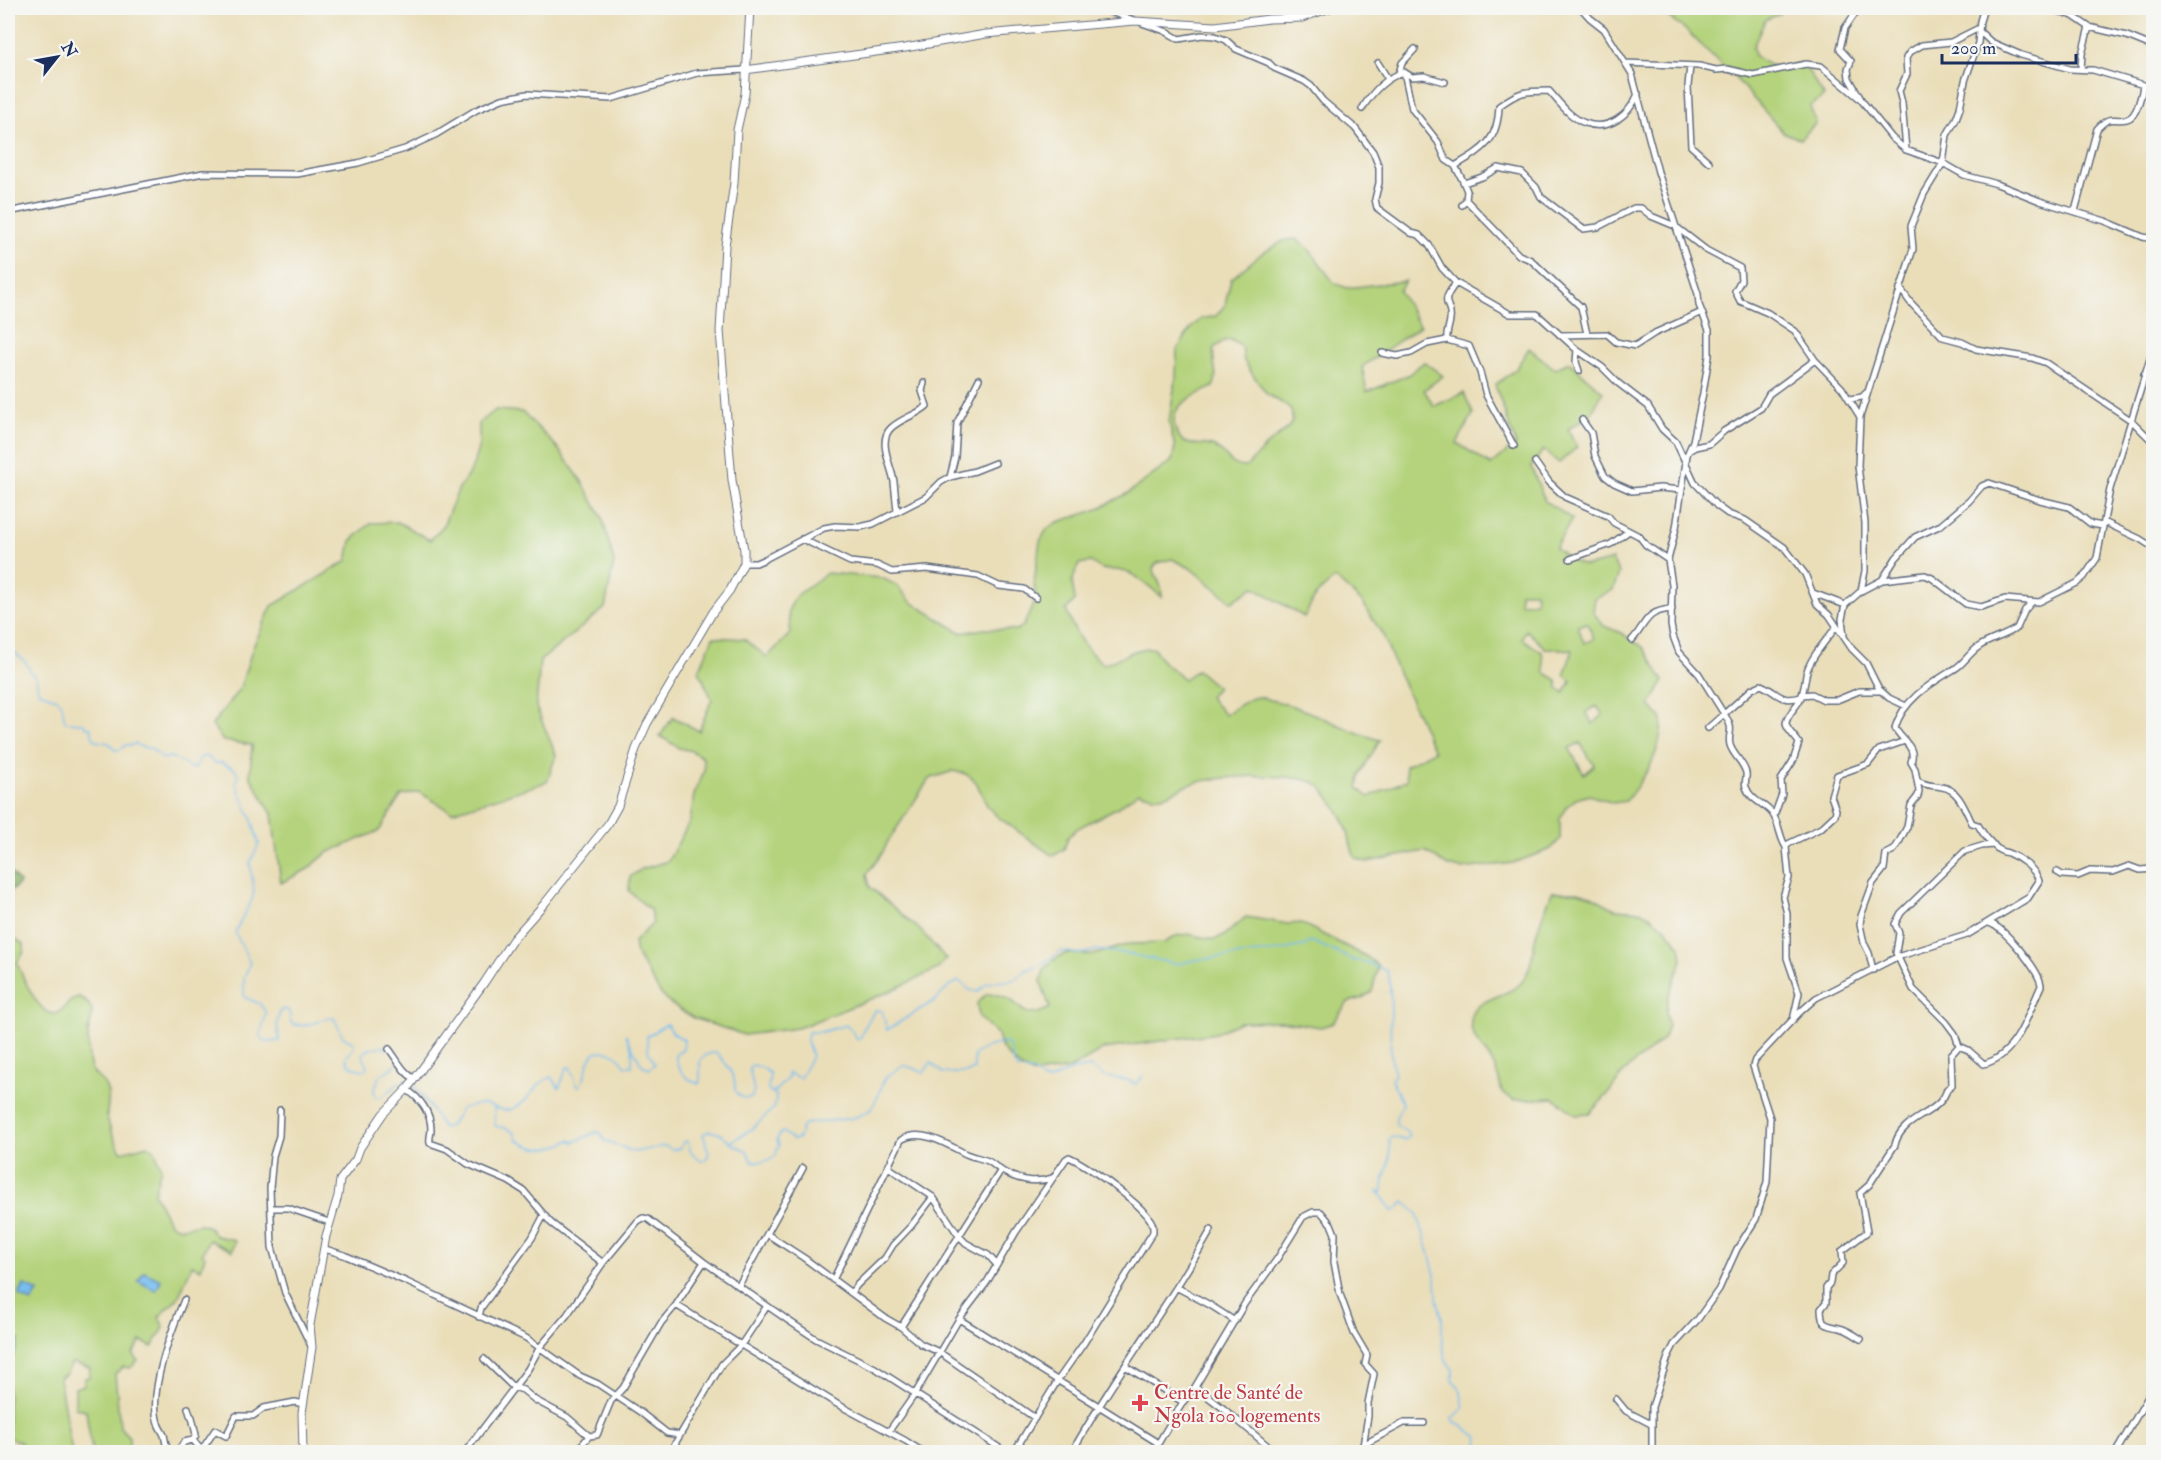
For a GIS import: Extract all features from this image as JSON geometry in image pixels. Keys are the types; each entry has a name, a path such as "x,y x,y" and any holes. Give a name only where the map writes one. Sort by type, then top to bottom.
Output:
{"street":[{"path":"303,1452 303,1404 312,1347 310,1325 329,1222 342,1176 356,1159 360,1148 383,1114 415,1079 513,939 555,892 615,813 636,749 647,724 707,620 730,590 744,563 732,480 720,331 725,246 731,208 737,130 745,94 750,8"},
{"path":"1098,8 1165,31 1179,39 1202,35 1226,40 1236,49 1269,63 1274,68 1311,86 1323,101 1355,128 1373,152 1379,166 1379,183 1375,199 1377,208 1412,233 1419,235 1429,245 1442,268 1456,283 1510,314 1537,315 1576,350 1602,367 1618,383 1648,406 1662,429 1676,442 1695,483 1728,514 1745,520 1784,547 1805,574 1817,604 1829,615 1844,638 1870,669 1881,691 1889,698 1906,706"},
{"path":"8,212 203,173 297,174 358,163 405,149 435,135 476,110 502,99 526,94 611,99 697,73 745,70 986,34 1136,21 1215,26 1269,19 1302,18 1330,8"},
{"path":"1583,8 1590,18 1604,29 1632,74 1658,172 1708,330 1709,356 1703,393 1685,464 1676,528 1668,560 1672,585 1672,636 1680,652 1699,674 1731,726 1730,745 1746,773 1746,787 1751,795 1774,816 1780,838 1786,847 1789,878 1783,897 1787,914 1787,958 1799,993 1792,1021"},
{"path":"1860,8 1845,28 1839,49 1851,62 1848,69 1849,78 1862,101 1892,138 1906,150 1943,163 1964,175 1997,183 2040,201 2154,239"},
{"path":"1861,591 1865,571 1865,523 1858,466 1860,417 1913,249 1911,226 1924,194 1943,163 1947,135 1960,108 1984,8"},
{"path":"2030,8 2035,11 2047,8 2079,19 2089,27 2127,36 2154,47"},
{"path":"2082,69 2082,54 2089,27"},
{"path":"1906,150 1899,91 1906,74 1906,58 1910,52 1922,45 1950,42 1979,30"},
{"path":"1979,30 1991,42 2020,55 2154,88"},
{"path":"1415,49 1402,63 1402,73 1412,109 1438,142 1446,160 1455,166 1467,191 1464,202 1519,255 1531,260 1581,307 1587,334"},
{"path":"1378,63 1388,79"},
{"path":"1625,63 1727,69 1753,75 1806,64 1821,66 1862,101"},
{"path":"1690,66 1688,86 1691,146 1709,162"},
{"path":"1362,109 1369,97 1388,79 1402,73 1412,77 1424,76 1445,82"},
{"path":"2074,211 2097,129 2103,122 2111,119 2128,119 2132,116 2143,85"},
{"path":"1455,166 1475,154 1489,141 1497,130 1499,106 1515,95 1533,90 1549,91 1574,116 1585,123 1601,126 1612,124 1619,119 1633,104 1638,94"},
{"path":"1464,183 1482,177 1497,168 1522,173 1536,187 1541,197 1583,229 1598,227 1634,208 1641,208 1650,216 1675,226 1706,250 1740,268 1741,280 1735,291 1737,298 1768,313 1795,331 1815,360 1850,399 1860,417"},
{"path":"1448,340 1446,331 1451,317 1445,303 1456,283"},
{"path":"1900,288 1943,337 1976,349 2032,358 2046,363 2132,421 2154,443"},
{"path":"1557,334 1570,336 1607,334 1616,342 1635,346 1655,333 1702,312"},
{"path":"1382,353 1397,356 1411,353 1426,344 1448,340 1470,346 1486,395 1514,446"},
{"path":"1844,638 1842,619 1845,605 1861,591 1882,580 1925,575 1966,604 1974,607 1987,607 2005,599 2031,603 2047,599 2084,577 2097,558 2110,489 2154,346"},
{"path":"1576,350 1579,371"},
{"path":"1689,451 1709,444 1724,431 1761,408 1769,394 1815,360"},
{"path":"2144,375 2154,378"},
{"path":"950,477 955,457 957,423 979,379"},
{"path":"897,511 894,480 885,445 886,434 892,427 911,415 921,412 927,406 922,391 924,383"},
{"path":"1850,399 1862,397 1867,392"},
{"path":"1582,420 1591,433 1594,456 1605,476 1614,483 1632,491 1660,488 1681,490"},
{"path":"1535,462 1549,482 1565,497 1589,509 1598,510 1639,536 1646,545 1668,560"},
{"path":"744,563 756,563 824,528 860,527 873,524 926,497 941,482 950,477 995,463"},
{"path":"1882,580 1896,558 1915,537 1941,525 1985,484 1989,483 2069,507 2091,524 2104,524 2140,539 2154,548"},
{"path":"1570,559 1611,544 1629,531"},
{"path":"802,539 850,562 877,565 892,572 927,569 978,576 999,586 1024,589 1036,598"},
{"path":"1813,593 1845,605"},
{"path":"1873,970 1860,925 1863,906 1873,884 1884,869 1886,854 1894,850 1907,827 1911,805 1918,796 1918,781 1911,762 1913,756 1911,749 1895,728 1906,706 1914,697 1956,668 1980,646 2017,628 2025,610 2031,603"},
{"path":"1632,640 1647,618 1672,609"},
{"path":"1774,816 1782,794 1781,780 1793,761 1799,743 1796,736 1787,728 1786,723 1801,696 1808,670 1836,627"},
{"path":"1708,728 1761,685 1783,699 1791,700 1812,694 1824,700 1837,700 1859,691 1881,691"},
{"path":"1786,847 1793,841 1821,828 1835,815 1836,810 1831,796 1837,775 1868,764 1879,750 1905,741"},
{"path":"1653,1452 1652,1407 1671,1350 1691,1329 1713,1299 1737,1249 1756,1219 1767,1182 1771,1127 1769,1110 1753,1066 1762,1053 1816,998 1897,957 1967,935 2028,898 2039,880 2032,868 2008,853 2001,852 1978,825 1972,823 1962,801 1954,794 1945,787 1924,785 1918,781"},
{"path":"1989,923 1995,924 2006,935 2035,969 2041,986 2021,1031 2004,1052 1996,1059 1984,1064 1968,1050 1959,1046 1946,1022 1913,989 1897,957 1899,933 1895,924 1901,913 1965,851 1994,845"},
{"path":"2057,872 2062,875 2078,876 2091,871 2113,872 2129,866 2140,870 2154,869"},
{"path":"1861,1339 1848,1331 1827,1327 1821,1320 1821,1309 1826,1303 1826,1288 1830,1283 1831,1275 1843,1263 1842,1251 1866,1232 1860,1193 1869,1185 1896,1138 1912,1120 1941,1102 1945,1097 1947,1089 1952,1085 1951,1055 1959,1046"},
{"path":"389,1049 401,1067 415,1079"},
{"path":"407,1089 427,1111 432,1131 429,1138 430,1143 447,1149 468,1164 508,1181 524,1191 551,1223 603,1263"},
{"path":"280,1110 279,1136 273,1156 270,1188 272,1247 284,1290 312,1347"},
{"path":"833,1280 901,1140 907,1136 945,1142 1018,1178 1034,1182 1053,1178"},
{"path":"889,1431 915,1394 959,1319 987,1282 1053,1178 1066,1159 1070,1157 1145,1213 1153,1223 1153,1232 1014,1452"},
{"path":"739,1285 803,1167"},
{"path":"888,1167 933,1197 959,1236 966,1243 988,1255 997,1265"},
{"path":"901,1327 1001,1170"},
{"path":"851,1293 885,1258 892,1245 911,1227 933,1197"},
{"path":"272,1208 288,1208 329,1222"},
{"path":"1153,1452 1183,1402 1195,1388 1245,1303 1303,1217 1313,1212 1321,1212 1331,1224 1335,1234 1334,1262 1340,1294 1354,1333 1367,1355 1365,1364 1374,1374 1362,1452"},
{"path":"479,1317 481,1308 532,1238 544,1215"},
{"path":"465,1452 603,1263 643,1218 648,1219 704,1262 816,1339 875,1368 1006,1452"},
{"path":"1072,1452 1098,1405 1178,1288 1211,1230"},
{"path":"766,1234 804,1258 885,1318 901,1327 921,1344 939,1352 1035,1418"},
{"path":"325,1249 407,1282 496,1323 540,1347 580,1376 597,1384 640,1412 667,1433 680,1435"},
{"path":"576,1452 589,1436 597,1435 614,1396 623,1388 661,1323 676,1305 704,1262"},
{"path":"1178,1288 1235,1321"},
{"path":"170,1452 166,1448 157,1422 156,1410 164,1358 171,1331 184,1300"},
{"path":"676,1305 837,1404 923,1452"},
{"path":"670,1452 722,1364 741,1344 766,1306"},
{"path":"959,1319 1158,1443"},
{"path":"484,1359 513,1387 523,1390 535,1400 567,1417 589,1436"},
{"path":"1125,1366 1183,1402"},
{"path":"2116,1452 2148,1397 2154,1368"},
{"path":"1195,1388 1275,1452"},
{"path":"1616,1399 1626,1411 1651,1424"},
{"path":"193,1440 202,1452 215,1430 226,1436 237,1416 253,1416 264,1408 295,1402 303,1404"},
{"path":"177,1452 184,1442 193,1440 196,1435 188,1407"},
{"path":"1363,1445 1404,1424 1424,1423"},
{"path":"473,1442 474,1452"},
{"path":"675,1444 683,1452"},
{"path":"366,1449 373,1452"}],"green space":[{"path":"1656,8 1782,8 1779,14 1765,20 1753,47 1755,56 1778,68 1805,66 1824,96 1810,107 1816,123 1800,139 1783,132 1739,82 1687,31"},
{"path":"1297,239 1309,249 1334,283 1347,288 1405,281 1399,291 1420,326 1362,367 1367,392 1408,375 1424,362 1443,376 1424,390 1434,406 1464,393 1473,414 1457,443 1491,465 1516,444 1495,385 1515,370 1529,348 1555,369 1569,362 1603,392 1591,414 1568,429 1577,447 1559,463 1543,450 1531,467 1545,501 1572,519 1555,548 1581,565 1587,566 1612,560 1619,573 1613,590 1595,598 1593,612 1604,626 1621,633 1643,647 1664,681 1650,705 1662,719 1656,753 1652,763 1626,801 1613,803 1589,795 1576,799 1566,807 1560,819 1560,839 1551,849 1513,863 1461,869 1448,866 1425,851 1367,862 1355,858 1342,818 1320,786 1308,781 1275,776 1236,777 1202,781 1161,796 1139,792 1118,807 1078,828 1068,837 1064,849 1053,856 998,817 988,807 976,782 966,774 953,771 929,779 867,875 870,887 920,930 946,959 938,969 798,1028 744,1035 693,1018 669,1003 660,993 636,954 634,942 653,923 650,910 629,891 630,877 642,869 668,861 690,821 694,795 704,771 703,758 692,751 679,748 660,736 673,717 699,731 712,699 699,671 713,637 744,639 767,657 791,633 788,611 796,596 827,573 882,578 898,586 911,602 962,633 984,629 1017,630 1024,625 1036,598 1034,583 1040,541 1047,529 1058,522 1096,510 1128,493 1172,461 1175,447 1169,422 1176,376 1177,350 1191,328 1201,319 1216,316 1225,305 1231,279 1261,254 1285,240","holes":["1231,340 1242,347 1244,361 1267,394 1290,408 1292,414 1292,421 1288,428 1246,467 1233,463 1212,446 1184,442 1174,422 1178,408 1190,398 1213,387 1216,377 1214,348 1224,341","1172,559 1190,568 1232,602 1254,587 1304,617 1316,595 1335,578 1362,602 1384,637 1434,751 1405,766 1407,780 1369,797 1358,788 1360,774 1380,740 1302,709 1261,697 1248,700 1225,715 1209,697 1217,687 1197,670 1184,679 1162,661 1154,648 1134,651 1103,664 1080,640 1066,610 1075,600 1072,582 1079,564 1091,562 1104,570 1128,573 1144,582 1162,597 1161,587 1153,568 1157,563","1520,592 1535,592 1536,602 1520,603","1587,623 1594,639 1584,643 1578,626","1526,630 1545,648 1573,650 1564,675 1571,681 1564,693 1558,688 1557,680 1545,673 1542,652 1522,639","1597,706 1603,715 1593,724 1586,712","1580,743 1594,765 1584,774 1569,748"]},
{"path":"496,410 522,412 556,446 581,480 602,517 614,562 605,608 540,661 536,707 556,755 547,782 452,812 419,792 401,796 379,831 327,853 308,869 281,883 272,814 250,776 252,745 223,741 212,725 240,688 253,647 272,606 347,561 351,541 371,523 398,522 430,540 443,526 459,488 472,469 479,445 479,423"},
{"path":"8,870 20,883 8,891"},
{"path":"1552,892 1578,892 1615,909 1642,911 1664,926 1680,946 1682,960 1668,998 1666,1012 1668,1025 1664,1038 1624,1072 1589,1114 1576,1115 1554,1098 1514,1100 1502,1093 1494,1066 1471,1028 1473,1014 1477,1007 1514,989 1524,979 1530,966 1535,938"},
{"path":"1246,917 1288,924 1301,923 1367,957 1378,966 1372,992 1360,999 1348,1002 1333,1023 1321,1027 1281,1021 1240,1022 1216,1033 1104,1049 1070,1069 1035,1074 1021,1068 1011,1059 1002,1049 998,1035 979,1017 977,1003 987,994 1009,999 1027,1013 1033,1014 1050,1008 1041,982 1044,970 1053,960 1066,953 1093,955 1130,944 1164,943 1176,936 1188,934 1214,940 1226,934"},
{"path":"8,924 13,937 24,945 24,952 17,963 19,969 32,995 44,1010 57,1013 79,997 91,1008 92,1016 88,1033 89,1061 91,1069 107,1091 107,1117 110,1127 122,1152 147,1145 154,1149 161,1168 154,1193 169,1222 181,1228 200,1224 207,1226 216,1236 235,1240 232,1251 209,1240 202,1254 205,1256 201,1269 192,1265 178,1298 159,1317 164,1328 152,1347 141,1341 133,1354 138,1361 130,1368 123,1367 115,1374 120,1427 129,1437 129,1450 132,1452 102,1452 102,1450 92,1452 86,1410 75,1408 75,1388 84,1385 85,1378 89,1377 90,1368 72,1363 66,1374 59,1378 72,1452 20,1452 21,1442 8,1438 8,1371 19,1340 8,1336"}],"water":[{"path":"144,1272 161,1280 156,1291 138,1281"},
{"path":"24,1285 38,1292 32,1302 19,1296"},
{"path":"8,1336 19,1340 8,1371"}],"waterway":[{"path":"8,646 26,663 36,677 38,691 61,703 66,722 84,723 86,727 91,728 96,741 109,743 115,750 135,743 152,749 163,759 170,757 175,759"},
{"path":"178,760 190,768 195,768 201,757 207,756 214,763 222,763 236,770 238,777 236,783 252,820 259,844 250,863 254,891 252,900 235,932 250,963 244,978 244,997 260,1004 266,1013 260,1036 266,1042 279,1041 277,1024 280,1011 284,1009 289,1011 291,1023 297,1025 308,1025 323,1019 334,1018 343,1037 354,1043 354,1047 346,1058 349,1064 356,1068 365,1070 367,1065 362,1054 370,1049 382,1046 387,1049"},
{"path":"414,1086 443,1128 450,1126 462,1108 483,1104 501,1110 512,1109 523,1102 546,1079 552,1077 559,1088 567,1067 570,1067 577,1085 580,1086 589,1061 595,1052 609,1052 626,1066 632,1066 632,1049 626,1035 641,1064 649,1069 655,1064 648,1051 647,1036 667,1024 673,1033 684,1040 683,1049 675,1055 680,1069 688,1079 698,1084 700,1082 700,1060 716,1052 733,1075 735,1091 742,1097 749,1098 752,1097 754,1091 749,1067 752,1065 763,1068 770,1074 768,1090 773,1093 788,1078 788,1073 800,1078 812,1056 807,1042 808,1032 821,1032 847,1025 857,1040 861,1037 875,1010 882,1011 887,1030 937,999 948,987 959,981 970,990 978,992 987,983 1014,980 1026,970 1039,966 1061,951 1080,954 1097,950 1178,964 1278,951 1307,945 1311,941 1355,961 1359,960 1387,971 1391,997 1391,1050 1395,1075 1391,1079 1403,1104 1396,1117 1396,1125 1408,1133 1409,1137 1405,1140 1392,1137 1389,1140 1389,1164 1382,1193 1378,1191 1393,1212 1404,1202 1417,1213 1436,1279 1446,1360 1453,1370 1453,1379 1460,1389 1464,1408 1453,1418 1455,1422 1477,1436 1479,1444 1472,1452"},
{"path":"494,1108 495,1126 510,1130 517,1140 538,1148 557,1146 570,1140 574,1142 597,1132 601,1133 604,1140 634,1152 666,1146 672,1150 681,1148 683,1142 687,1141 691,1152 701,1161 705,1160 709,1154 703,1134 710,1131 721,1134 731,1143 747,1151 751,1160 761,1162 775,1156 779,1146 777,1139 783,1132 793,1140 799,1138 805,1124 854,1118 872,1109 885,1078 903,1065 924,1072 931,1063 943,1073 966,1073 974,1069 974,1055 978,1052 989,1046 1007,1043 1017,1069 1034,1072 1044,1081 1072,1070 1090,1067 1105,1077 1128,1080 1136,1084 1143,1076"},
{"path":"395,1063 394,1067 379,1076 374,1092 376,1097 381,1098 399,1083 408,1081 410,1083"},
{"path":"731,1142 753,1128 775,1107 776,1096 774,1094"}],"place":[{"name":"Centre de Santé de Ngola 100 logements","path":"1140,1403"}]}
